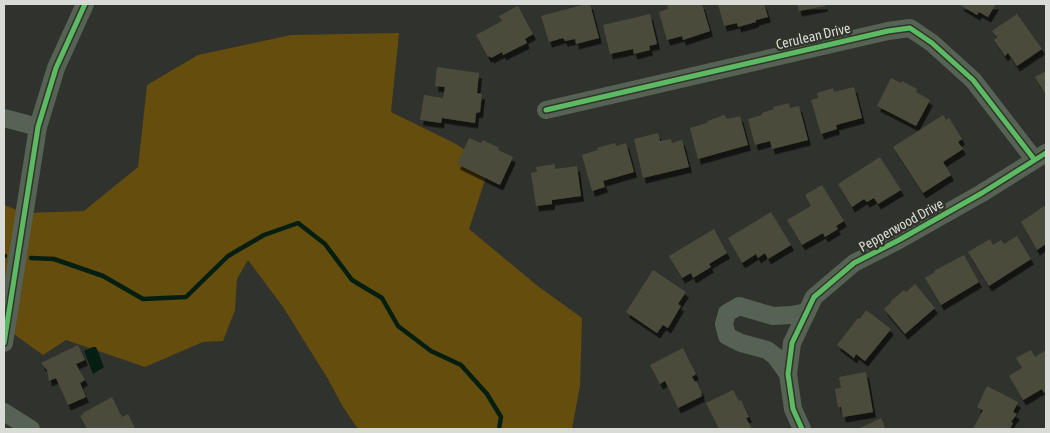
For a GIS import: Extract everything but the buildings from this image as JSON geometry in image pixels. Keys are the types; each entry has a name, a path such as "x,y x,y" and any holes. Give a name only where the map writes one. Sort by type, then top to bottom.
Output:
{"street":[{"path":"4,343 38,127 56,68 85,4"},
{"name":"Cerulean Drive","path":"546,110 888,30 910,28 932,43 973,80 1040,156"},
{"path":"4,118 38,127"},
{"name":"Pepperwood Drive","path":"788,374 792,343 814,298 854,263 982,193 1040,156"},
{"path":"802,429 793,409 788,374 775,356 767,350 741,343 727,336 724,324 727,313 739,306 773,316 807,312"},
{"path":"4,412 14,416 31,429"}],"shaded area":[{"path":"399,33 391,112 454,143 490,165 469,229 539,287 582,318 580,386 572,429 358,429 283,307 248,260 237,279 235,310 223,341 203,342 145,367 66,340 43,355 4,327 4,205 25,213 84,211 138,167 147,85 198,55 291,35"},
{"path":"96,347 104,367 93,374 84,351"}],"waterway":[{"path":"31,258 54,259 103,276 143,299 186,297 228,256 264,235 298,223 325,244 352,280 382,298 398,326 431,351 461,365 487,394 501,417 499,429"}],"cycle path":[{"path":"4,343 38,127 56,68 85,4"},
{"path":"546,110 888,31 910,28 932,43 973,80 1034,159"},
{"path":"802,429 793,409 788,374 792,343 814,297 854,263 982,193 1046,153"}]}
